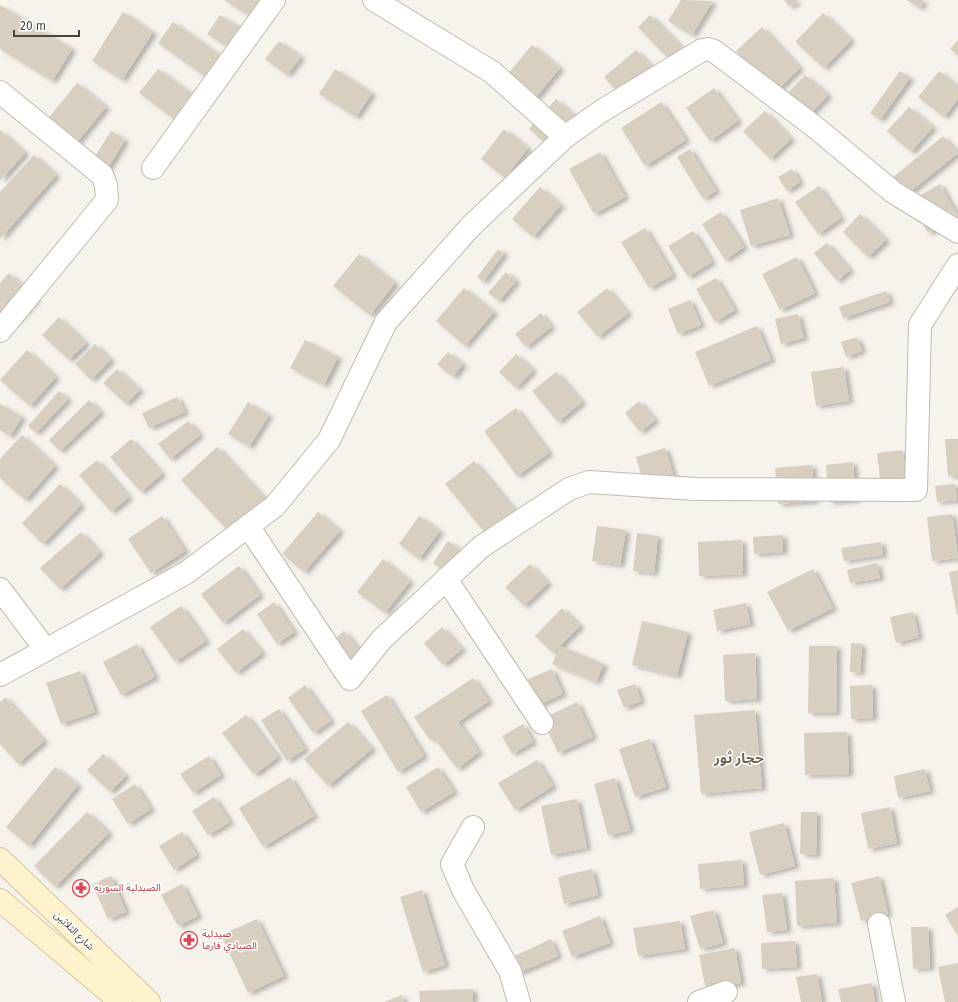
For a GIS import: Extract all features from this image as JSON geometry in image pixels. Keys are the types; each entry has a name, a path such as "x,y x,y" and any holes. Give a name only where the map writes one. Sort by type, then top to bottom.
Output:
{"main road":[{"name":"شارع الثلاثين","path":"3,869 149,1002"},
{"path":"0,900 121,1002"}],"street":[{"path":"153,168 274,0"},
{"path":"374,0 492,72 565,137"},
{"path":"0,675 186,574 274,506 329,440 386,322 471,226 565,137 600,112 702,50 714,50 809,123 893,192 958,232"},
{"path":"0,92 102,175 106,185 107,200 0,331"},
{"path":"248,526 350,679 382,639 481,547 569,489 589,482 696,489 916,490 920,325 958,265"},
{"path":"446,579 542,723"},
{"path":"0,589 46,650"},
{"path":"473,827 452,864 463,890 510,971 520,1002"},
{"path":"879,924 894,1002"},
{"path":"699,1002 726,992"}],"building":[{"path":"224,0 271,0 258,21"},
{"path":"681,0 713,1 692,35 668,21"},
{"path":"784,0 798,0 790,7"},
{"path":"906,0 924,0 920,8"},
{"path":"0,5 72,49 52,81 0,49"},
{"path":"123,12 153,32 122,80 92,61"},
{"path":"823,13 851,40 824,68 795,42"},
{"path":"220,15 249,33 236,52 207,34"},
{"path":"650,15 687,53 674,65 638,27"},
{"path":"173,22 228,61 213,82 158,43"},
{"path":"762,27 800,68 775,92 736,51"},
{"path":"958,40 958,56 950,49"},
{"path":"279,41 301,57 287,75 265,59"},
{"path":"532,45 560,68 524,112 496,88"},
{"path":"636,50 658,74 626,102 604,77"},
{"path":"158,69 193,95 174,119 139,93"},
{"path":"335,69 372,93 356,117 319,94"},
{"path":"900,71 910,78 880,120 870,113"},
{"path":"939,71 958,86 958,99 944,117 918,97"},
{"path":"805,75 828,95 803,122 780,101"},
{"path":"77,83 106,107 70,151 41,127"},
{"path":"714,88 738,121 710,141 686,108"},
{"path":"556,99 582,123 555,152 529,129"},
{"path":"661,102 686,140 645,166 621,128"},
{"path":"909,107 933,127 911,152 887,131"},
{"path":"765,111 791,139 770,159 743,131"},
{"path":"504,129 528,148 505,178 481,159"},
{"path":"0,130 25,153 0,181"},
{"path":"111,131 125,140 105,173 90,164"},
{"path":"943,136 958,153 905,196 891,179"},
{"path":"690,149 716,191 703,199 677,157"},
{"path":"600,152 625,197 594,214 569,169"},
{"path":"34,155 56,175 0,239 0,192"},
{"path":"792,169 800,182 787,191 778,177"},
{"path":"940,184 958,217 928,233 910,201"},
{"path":"819,186 841,218 818,234 795,202"},
{"path":"540,187 561,205 533,237 512,219"},
{"path":"778,198 790,235 751,246 740,210"},
{"path":"721,212 744,247 725,260 702,224"},
{"path":"860,214 886,240 868,257 843,232"},
{"path":"645,228 673,275 649,288 621,242"},
{"path":"693,231 712,262 688,277 668,246"},
{"path":"827,243 850,270 837,281 814,253"},
{"path":"498,249 504,253 483,282 477,277"},
{"path":"359,254 395,283 370,315 333,286"},
{"path":"797,257 815,293 780,310 762,274"},
{"path":"506,272 516,281 499,301 488,293"},
{"path":"9,273 36,299 13,324 0,312 0,283"},
{"path":"716,278 735,310 715,322 696,289"},
{"path":"464,288 494,312 465,346 436,321"},
{"path":"607,288 628,313 598,337 577,312"},
{"path":"886,291 890,302 843,318 839,307"},
{"path":"690,300 701,325 678,334 668,309"},
{"path":"541,313 551,327 526,347 515,334"},
{"path":"798,314 804,338 781,344 775,319"},
{"path":"59,317 86,343 69,360 42,335"},
{"path":"757,326 771,360 709,386 695,352"},
{"path":"857,337 862,351 846,357 841,342"},
{"path":"305,340 338,357 324,385 290,368"},
{"path":"95,344 111,360 91,380 75,364"},
{"path":"27,350 56,377 30,406 0,380"},
{"path":"448,352 463,364 453,377 437,364"},
{"path":"516,354 533,370 516,388 499,372"},
{"path":"844,367 849,401 816,406 811,372"},
{"path":"117,369 140,390 126,404 103,383"},
{"path":"556,372 582,402 558,422 532,391"},
{"path":"59,391 68,399 36,433 28,426"},
{"path":"177,397 185,412 149,428 142,413"},
{"path":"89,400 101,412 60,451 49,440"},
{"path":"639,401 655,420 640,432 625,413"},
{"path":"248,402 269,415 249,447 228,434"},
{"path":"0,404 22,417 10,436 0,430"},
{"path":"516,408 549,453 517,476 484,431"},
{"path":"188,421 200,435 170,459 158,444"},
{"path":"22,435 55,466 25,500 0,478 0,459"},
{"path":"131,439 162,474 141,492 110,457"},
{"path":"945,439 958,439 958,475 948,476"},
{"path":"217,447 265,499 229,532 181,480"},
{"path":"665,448 677,487 647,496 636,457"},
{"path":"903,450 907,484 881,487 877,453"},
{"path":"97,460 129,497 111,512 79,475"},
{"path":"474,461 515,511 486,534 445,484"},
{"path":"853,462 856,500 829,502 826,465"},
{"path":"812,465 815,501 778,504 775,468"},
{"path":"60,484 81,505 43,544 22,523"},
{"path":"955,484 957,500 937,502 935,486"},
{"path":"318,512 340,531 304,572 282,554"},
{"path":"952,514 958,558 932,561 927,517"},
{"path":"162,516 185,551 151,573 128,539"},
{"path":"419,516 440,531 419,559 399,544"},
{"path":"597,526 626,530 620,565 592,561"},
{"path":"81,532 100,553 60,589 40,568"},
{"path":"637,533 658,536 654,573 633,571"},
{"path":"783,535 783,552 754,554 753,537"},
{"path":"742,540 743,574 699,576 698,542"},
{"path":"448,541 465,553 450,575 433,563"},
{"path":"881,542 883,555 844,561 841,548"},
{"path":"383,559 410,581 385,613 357,592"},
{"path":"877,563 880,578 850,583 847,570"},
{"path":"530,564 548,583 524,606 505,587"},
{"path":"239,566 260,595 223,623 201,594"},
{"path":"813,569 833,608 788,631 767,592"},
{"path":"958,570 958,614 957,615 949,572"},
{"path":"274,602 294,632 277,644 257,614"},
{"path":"746,603 750,624 717,631 713,610"},
{"path":"181,606 206,641 175,662 150,627"},
{"path":"562,608 580,626 553,653 535,636"},
{"path":"913,612 919,637 896,643 890,617"},
{"path":"642,621 688,632 677,676 632,665"},
{"path":"442,627 462,649 443,665 424,643"},
{"path":"243,629 262,653 236,673 217,649"},
{"path":"344,631 365,656 341,676 320,651"},
{"path":"851,643 862,644 860,673 850,672"},
{"path":"137,644 155,677 121,695 103,662"},
{"path":"560,646 604,664 596,682 552,664"},
{"path":"809,646 837,646 836,713 808,713"},
{"path":"755,653 757,699 725,701 723,655"},
{"path":"552,669 563,694 536,706 524,681"},
{"path":"80,671 95,712 61,724 46,683"},
{"path":"473,678 489,701 458,722 479,752 457,769 434,738 430,740 414,717"},
{"path":"635,684 641,701 624,708 617,690"},
{"path":"305,685 331,721 313,733 288,698"},
{"path":"872,685 873,718 851,719 850,686"},
{"path":"387,695 424,756 398,772 361,711"},
{"path":"5,697 44,741 18,764 0,744 0,702"},
{"path":"577,702 593,737 558,753 542,719"},
{"path":"279,709 305,749 287,761 261,720"},
{"path":"755,710 762,788 701,794 694,715"},
{"path":"246,715 278,757 254,775 222,733"},
{"path":"348,722 372,749 328,786 304,759"},
{"path":"523,724 533,742 512,754 502,736"},
{"path":"847,732 849,774 805,775 804,733"},
{"path":"650,739 666,787 635,797 619,749"},
{"path":"103,754 126,776 110,792 87,770"},
{"path":"209,756 221,775 193,793 180,774"},
{"path":"537,760 553,786 515,810 498,783"},
{"path":"55,767 78,785 29,846 6,827"},
{"path":"438,767 454,792 421,812 406,787"},
{"path":"925,769 930,791 898,798 894,776"},
{"path":"290,777 314,816 263,847 239,808"},
{"path":"615,778 630,830 608,836 594,784"},
{"path":"135,784 151,809 128,824 112,799"},
{"path":"214,797 230,822 208,835 192,811"},
{"path":"577,799 587,848 551,855 541,806"},
{"path":"890,807 897,843 868,849 861,813"},
{"path":"87,812 109,833 55,887 34,866"},
{"path":"801,812 817,812 816,855 800,854"},
{"path":"784,823 795,866 760,875 749,832"},
{"path":"182,832 197,855 174,870 159,846"},
{"path":"742,860 744,885 700,889 698,864"},
{"path":"592,869 598,895 564,904 558,877"},
{"path":"111,876 126,912 108,919 92,884"},
{"path":"879,876 888,914 861,921 851,883"},
{"path":"834,878 837,923 797,926 795,881"},
{"path":"182,884 198,916 178,926 161,895"},
{"path":"422,890 445,965 423,972 400,897"},
{"path":"782,893 787,930 767,932 762,895"},
{"path":"958,907 958,936 945,915"},
{"path":"714,910 723,943 700,949 690,916"},
{"path":"600,916 610,943 572,957 562,931"},
{"path":"257,919 284,976 248,993 221,935"},
{"path":"680,921 685,949 638,956 633,928"},
{"path":"911,927 928,927 930,968 913,969"},
{"path":"551,939 558,956 518,973 512,957"},
{"path":"795,941 797,967 762,969 761,943"},
{"path":"735,948 741,983 706,990 699,955"},
{"path":"958,963 958,1002 945,1002 938,967"},
{"path":"817,974 822,1002 801,1002 796,977"},
{"path":"872,983 875,1002 841,1002 838,989"},
{"path":"473,989 473,1002 420,1002 419,991"},
{"path":"402,995 404,1002 384,1002"}],"place":[{"name":"الصيدلية السورية","path":"81,888"},
{"name":"صيدلية الصيادي فارما","path":"189,940"}],"district":[{"name":"حجار ثور","path":"739,758"}]}
